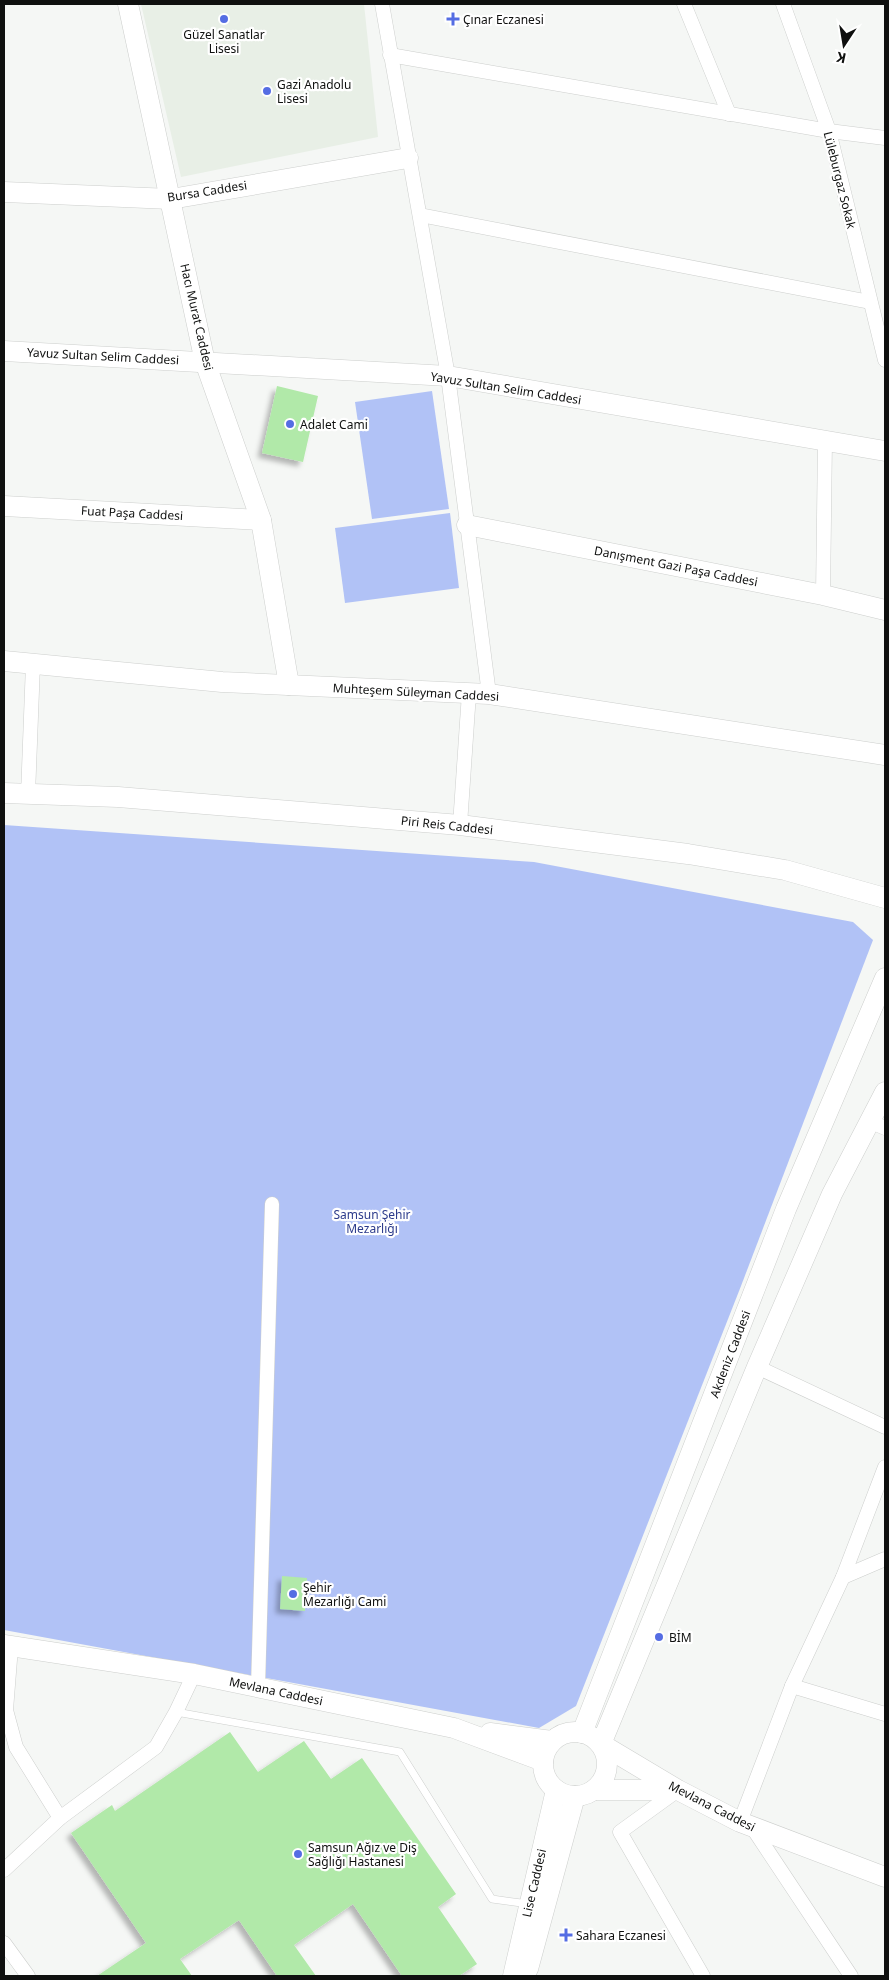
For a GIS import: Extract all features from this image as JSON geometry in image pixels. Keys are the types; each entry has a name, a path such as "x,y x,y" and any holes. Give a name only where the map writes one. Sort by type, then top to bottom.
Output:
{"street":[{"name":"Hacı Murat Caddesi","path":"128,4 205,362 261,520 290,685"},
{"path":"382,4 448,376 489,694"},
{"path":"684,4 729,114"},
{"name":"Lüleburgaz Sokak","path":"783,4 829,131 885,360"},
{"path":"390,55 829,131 885,138"},
{"name":"Bursa Caddesi","path":"4,192 170,199 408,158"},
{"path":"420,215 870,302"},
{"name":"Yavuz Sultan Selim Caddesi","path":"4,351 448,376 885,451"},
{"path":"823,595 826,440"},
{"name":"Fuat Paşa Caddesi","path":"4,506 261,520"},
{"name":"Danışment Gazi Paşa Caddesi","path":"467,525 823,595 885,610"},
{"name":"Muhteşem Süleyman Caddesi","path":"4,662 222,682 489,694 885,755"},
{"path":"28,795 33,664"},
{"path":"460,825 469,693"},
{"name":"Piri Reis Caddesi","path":"4,793 118,797 460,825 785,870 885,898"},
{"name":"Akdeniz Caddesi","path":"582,1733 786,1209 885,978"},
{"path":"600,1744 756,1367 832,1194 877,1125 885,1092"},
{"path":"258,1687 272,1204"},
{"path":"756,1367 885,1427"},
{"path":"851,1976 746,1825 792,1686 843,1577 885,1467"},
{"path":"843,1577 885,1559"},
{"path":"7,1646 6,1710 16,1748 60,1818"},
{"name":"Mevlana Caddesi","path":"7,1646 194,1674 454,1728 543,1761"},
{"path":"4,1870 60,1818 156,1747 176,1712 194,1674"},
{"path":"792,1686 885,1714"},
{"path":"454,1728 552,1741"},
{"path":"594,1790 606,1773 606,1758 600,1744 592,1737 582,1733 561,1735 552,1741 543,1761 546,1777 556,1790 575,1796 594,1790 678,1790"},
{"name":"Mevlana Caddesi","path":"600,1744 678,1790 746,1825 885,1877"},
{"name":"Lise Caddesi","path":"523,1976 530,1904 556,1790"},
{"path":"678,1790 620,1832 703,1976"},
{"name":"Lise Caddesi","path":"523,1976 575,1796"},
{"path":"4,1943 28,1976"}],"lane":[{"path":"176,1712 400,1752 492,1900 530,1904"}],"shaded area":[{"name":"Gazi Anadolu Lisesi","path":"141,4 364,4 378,137 181,177"}],"green space":[{"path":"432,391 449,509 372,519 355,402"},
{"path":"450,513 459,588 345,603 335,528"},
{"name":"Samsun Şehir Mezarlığı","path":"4,825 534,862 853,922 873,940 741,1286 576,1706 539,1728 4,1630"}],"building":[{"name":"Adalet Cami","path":"277,386 318,396 303,462 262,453"},
{"name":"Şehir Mezarlığı Cami","path":"282,1576 307,1578 305,1611 280,1609"},
{"name":"Samsun Ağız ve Diş Sağlığı Hastanesi","path":"230,1732 258,1772 304,1741 331,1779 362,1758 456,1894 438,1907 477,1964 459,1976 402,1976 353,1904 294,1945 316,1976 277,1976 239,1920 180,1959 192,1976 97,1976 146,1943 71,1833 112,1805 115,1811"}],"place":[{"name":"Güzel Sanatlar Lisesi","path":"224,19"},
{"name":"Çınar Eczanesi","path":"453,19"},
{"name":"Gazi Anadolu Lisesi","path":"267,91"},
{"name":"Adalet Cami","path":"290,424"},
{"name":"Şehir Mezarlığı Cami","path":"293,1594"},
{"name":"BİM","path":"659,1637"},
{"name":"Samsun Ağız ve Diş Sağlığı Hastanesi","path":"298,1854"},
{"name":"Sahara Eczanesi","path":"566,1935"}]}
